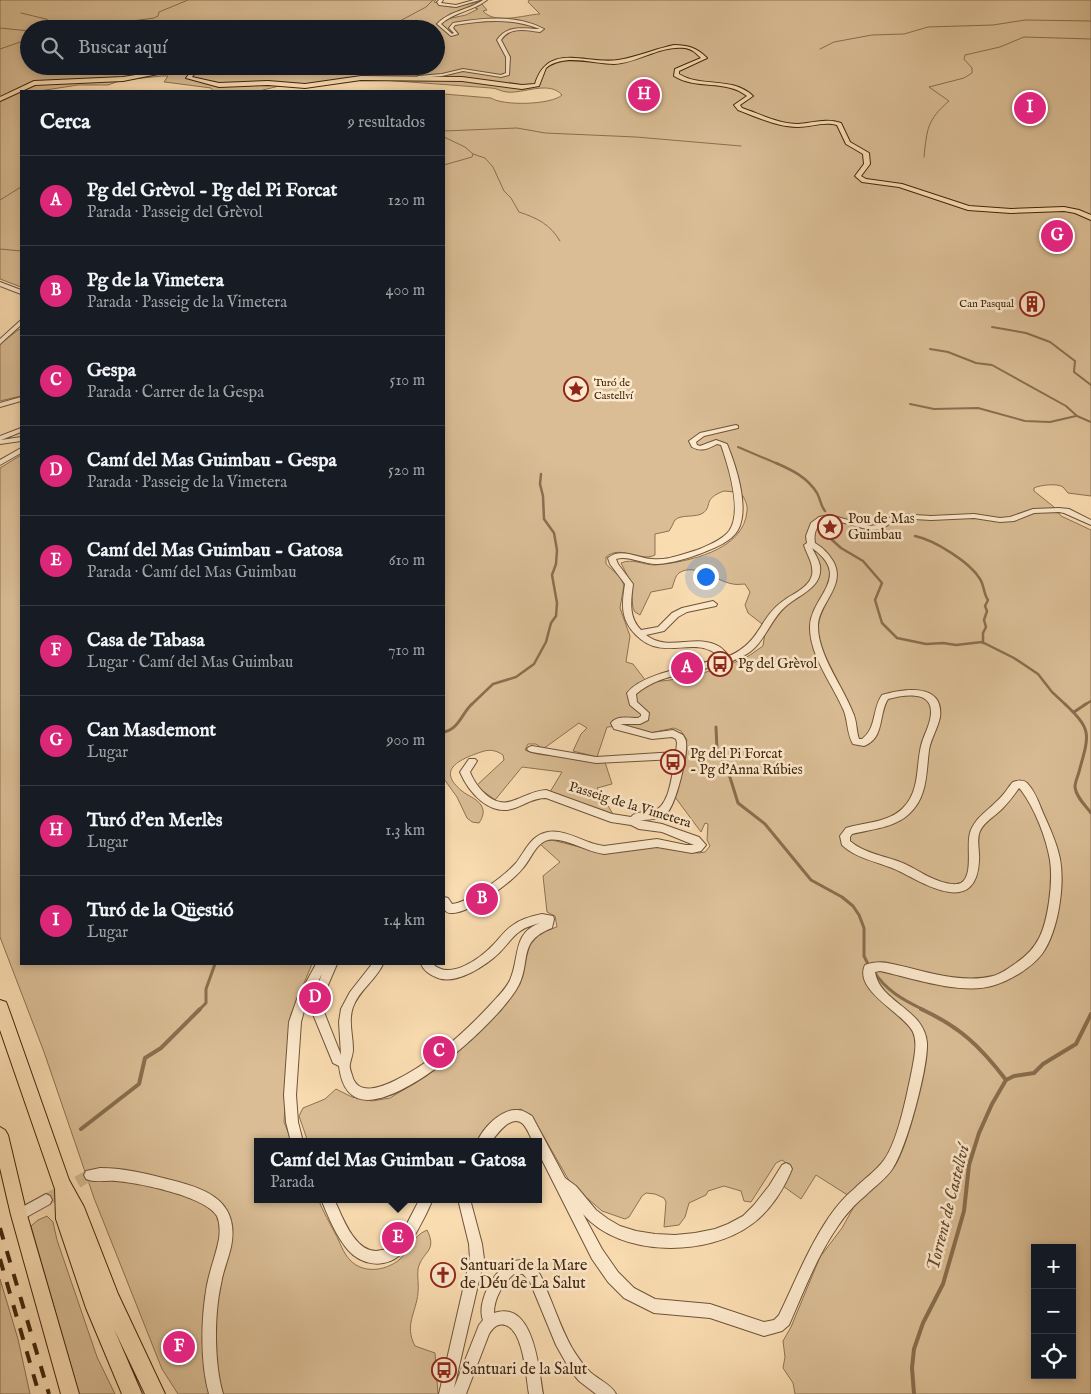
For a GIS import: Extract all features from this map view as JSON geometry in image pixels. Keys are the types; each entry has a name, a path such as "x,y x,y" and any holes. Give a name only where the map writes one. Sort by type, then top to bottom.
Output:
{"highway":[{"path":"0,1007 62,1185 66,1219 103,1303 132,1394"},
{"path":"103,1303 155,1394"}],"main road":[{"path":"191,75 189,78 219,85 270,83 305,86 352,78 462,79 529,87 537,85 540,73 546,66 555,62 567,60 617,62 658,50 687,48 704,58 677,70 675,72 676,75 685,80 720,83 745,92 749,98 737,105 739,108 792,125 811,125 829,121 840,124 848,143 866,153 867,164 858,176 864,181 900,185 968,208 1011,211 1064,209 1091,218"},
{"path":"0,99 34,83 123,79 145,75"},
{"path":"0,1135 20,1215 70,1394"}],"street":[{"path":"442,0 439,2 440,4 450,6 460,6 478,0"},
{"path":"443,20 468,11 485,0"},
{"path":"445,30 451,35 456,34 451,28 454,24 498,20 520,21 542,29 540,31 512,30 502,35 499,40 508,57 508,74 498,76 463,70 445,74"},
{"path":"403,79 442,75"},
{"path":"0,284 20,292"},
{"path":"0,342 20,323"},
{"path":"0,405 20,399"},
{"path":"728,659 711,646 689,643 660,646 650,643 632,626 626,606 629,584 614,564 612,558 618,555 648,561 660,561 697,552 730,535 735,527 738,514 735,480 724,444 716,442 701,449 694,446 692,442 694,438 702,434 736,427"},
{"path":"0,440 20,430"},
{"path":"0,440 20,439"},
{"path":"0,463 20,451"},
{"path":"633,821 636,817 661,812 668,806 673,793 682,743 677,735 670,733 652,736 620,729 615,724 619,721 640,721 645,718 645,713 631,699 630,694 636,688 664,676 728,659 752,647 779,608 812,582 816,567 808,546 811,544 810,536 814,525 822,519 830,517 870,528 879,527 898,516 930,518 968,516 1006,519 1034,511 1066,510 1091,523"},
{"path":"542,1147 558,1182 605,1266 620,1285 638,1299 654,1306 716,1312 764,1329 777,1326 784,1320 830,1226 846,1205 890,1163 896,1151 916,1082 921,1047 920,1034 911,1020 879,992 870,976 869,968 880,966 950,980 984,982 1000,978 1019,967 1033,956 1044,942 1052,912 1055,889 1055,862 1044,825 1022,784 1016,785 1004,801 977,827 973,839 974,864 972,875 969,881 957,889 942,888 896,864 857,850 845,842 845,836 849,832 894,819 914,803 922,781 926,741 935,718 936,708 930,698 919,692 885,697 882,700 873,735 864,743 856,742 848,708 829,672 815,638 813,626 815,618 834,576 829,560 811,544"},
{"path":"641,635 644,632 661,628 675,615 685,610 713,604"},
{"path":"532,749 596,760 679,755"},
{"name":"Passeig de la Vimetera","path":"445,904 446,906 454,909 465,906 515,870 534,843 545,836 556,836 602,849 656,843 692,849 701,846 700,842 696,840 662,828 611,818 544,794 535,795 511,806 500,806 479,793 472,786 465,772 472,761"},
{"path":"377,965 353,995 347,1006 345,1018 348,1056 344,1063 350,1088 364,1095 374,1094 397,1086 429,1067 495,1008 513,985 523,950 530,935 548,925 549,920 543,918 516,929 493,952 461,972 447,975 440,974 430,969 427,965"},
{"path":"297,1138 292,1122 290,1095 295,1022 301,1003 321,965"},
{"path":"332,965 316,1007 337,1059 344,1063"},
{"path":"486,1138 506,1118 516,1115 525,1117 531,1123 538,1138"},
{"path":"558,1182 567,1186 596,1220 607,1227 642,1238 682,1240 724,1231 745,1222 767,1201 786,1169"},
{"path":"90,1175 100,1173 125,1176 179,1188 210,1201 222,1213 225,1227 225,1244 214,1284 212,1307 210,1371 216,1394"},
{"path":"20,1215 46,1200"},
{"path":"329,1203 355,1249 363,1256 372,1258 387,1255 396,1249 424,1203"},
{"path":"446,1394 477,1259 475,1243 465,1203"},
{"path":"490,1321 487,1308 501,1276 512,1267 526,1268 536,1281 571,1361 583,1377 609,1394"},
{"path":"458,1394 484,1330 490,1321 506,1318 514,1320 520,1326 526,1340 536,1394"}],"shaded area":[{"path":"0,0 436,0 434,2 451,7 483,1 442,20 466,15 478,9 475,8 482,4 487,10 483,11 495,18 540,14 528,2 529,0 1091,0 1091,496 1068,493 1063,487 1057,485 1040,486 1034,488 1034,491 1054,507 1061,516 1091,530 1091,1394 795,1394 793,1383 783,1368 785,1357 783,1341 791,1327 820,1257 842,1228 857,1201 816,1175 801,1199 783,1186 787,1182 783,1178 791,1167 782,1160 776,1163 751,1202 744,1201 741,1191 724,1186 708,1191 706,1195 689,1203 685,1217 679,1225 664,1227 666,1202 664,1198 655,1194 646,1193 642,1196 629,1217 625,1219 602,1211 571,1184 533,1118 521,1109 512,1111 482,1138 307,1138 299,1116 303,1108 325,1099 336,1089 352,1097 372,1101 390,1098 424,1077 501,1011 531,941 539,933 557,927 555,916 547,912 543,876 560,862 540,844 547,840 552,840 596,851 656,846 698,853 705,852 710,846 707,840 708,824 705,823 701,832 675,797 681,759 687,740 681,731 674,728 650,733 621,726 607,727 597,757 573,751 581,734 587,728 579,723 543,749 536,744 528,744 525,750 534,753 605,762 612,784 597,788 613,814 550,792 562,772 522,767 495,800 476,786 504,760 503,755 498,752 484,751 466,758 454,766 451,771 454,783 481,805 483,814 479,823 472,822 467,818 457,797 445,780 445,94 491,98 497,101 516,103 548,101 562,95 550,88 507,92 493,88 369,79 279,86 263,90 212,90 211,88 164,82 168,76 122,80 108,85 78,85 46,90 20,90 20,287 0,279","holes":["724,491 735,492 745,499 747,511 743,525 736,536 725,545 712,552 682,561 655,565 634,561 621,563 630,581 633,608 640,615 651,592 672,588 678,574 685,570 699,571 727,583 745,584 750,592 745,605 748,613 766,627 763,646 743,659 707,672 667,680 646,681 633,664 626,662 630,636 620,608 624,585 620,577 606,564 606,557 618,552 643,557 655,555 655,534 669,531 678,518 703,513 710,500 717,494"]},
{"path":"20,329 20,396 0,401 0,344"},
{"path":"20,456 20,965 312,965 291,1014 284,1122 290,1138 254,1138 254,1203 320,1203 343,1251 355,1264 368,1269 381,1269 393,1264 403,1256 418,1236 427,1230 431,1243 418,1269 418,1293 411,1332 415,1346 435,1353 438,1394 178,1394 162,1369 94,1198 44,1052 0,937 0,468"},
{"path":"47,1216 53,1222 57,1240 97,1357 115,1394 79,1394 31,1226"},
{"path":"0,1279 18,1339 30,1394 0,1394"}],"waterway":[{"path":"140,20 154,18 158,16 159,12 188,0"},
{"path":"402,20 426,7 433,0"},
{"path":"21,13 48,20"},
{"path":"820,49 834,42 872,35 904,34 928,27 993,25 1025,20 1091,21"},
{"path":"0,28 20,30"},
{"path":"924,157 929,126 936,114 949,101 929,87 964,78 972,73 972,68 964,59 965,55 1000,47 1024,37 1091,39"},
{"path":"0,49 20,42"},
{"path":"445,131 517,128 545,133 636,137 741,146"},
{"path":"445,137 465,147 473,154"},
{"path":"445,165 472,157 473,154"},
{"path":"473,154 485,158 493,167 504,191 511,198 519,212 542,222 552,230 560,241"},
{"path":"0,200 20,188"},
{"path":"0,249 20,251"},
{"path":"992,327 1026,333 1050,342 1075,361 1074,372 1091,385"},
{"path":"930,349 948,352 976,363 992,365 1066,406 1077,416 1091,422"},
{"path":"910,404 934,409 978,408 1025,421 1050,422 1076,416"},
{"path":"738,447 778,464"},
{"path":"776,463 804,478 817,493 825,511"},
{"path":"472,704 493,684 516,677 534,664 546,642 551,623 556,616 557,603 552,575 556,564 557,550 554,533 544,519 543,496 540,484 541,474"},
{"path":"828,523 821,530 841,548 863,561 882,583 875,600 882,623 897,638 926,644 943,643 956,645 983,642"},
{"path":"915,536 932,542 951,553 975,572 980,579 988,600 985,606 987,611 984,620 986,627 983,633 983,642"},
{"name":"Torrent de Castellví","path":"983,642 1014,658 1038,674 1052,692 1066,705"},
{"path":"1084,705 1091,701"},
{"path":"445,732 457,724 472,704"},
{"name":"Torrent de Castellví","path":"1065,704 1074,712"},
{"path":"1074,712 1086,704"},
{"name":"Torrent de Castellví","path":"1074,712 1084,726 1087,739 1075,787 1079,798 1091,813"},
{"path":"716,727 717,749 728,771 738,803 765,824 811,880 842,897 853,906 864,928 864,956 869,966"},
{"path":"81,1129 139,1084 145,1058 161,1048 206,1003 206,989 215,965"},
{"path":"873,970 895,994 924,1010"},
{"path":"921,1009 947,1023 968,1038 1006,1080"},
{"name":"Torrent de Castellví","path":"1006,1080 1014,1076 1034,1073 1043,1064 1076,1044 1091,1014"},
{"name":"Torrent de Castellví","path":"914,1394 912,1368 914,1349 923,1323 943,1284 964,1211 969,1165 979,1133 992,1104 1006,1080"}],"tunnel":[{"path":"46,1200 90,1175"}],"railway":[{"path":"0,1228 49,1394"},
{"path":"0,1259 39,1394"}],"place":[{"name":"Turó d'en Merlès","path":"644,95"},
{"name":"Turó de la Qüestió","path":"1030,108"},
{"name":"Can Masdemont","path":"1057,236"},
{"name":"Can Pasqual","path":"1032,304"},
{"name":"Turó de Castellví","path":"576,389"},
{"name":"Pou de Mas Guimbau","path":"830,527"},
{"name":"Pg del Grèvol","path":"720,664"},
{"name":"Pg del Grèvol - Pg del Pi Forcat","path":"687,668"},
{"name":"Pg del Pi Forcat - Pg d'Anna Rúbies","path":"673,762"},
{"name":"Pg de la Vimetera","path":"482,899"},
{"name":"Camí del Mas Guimbau - Gespa","path":"315,998"},
{"name":"Gespa","path":"439,1052"},
{"name":"Camí del Mas Guimbau - Gatosa","path":"398,1238"},
{"name":"Santuari de la Mare de Déu de La Salut","path":"443,1275"},
{"name":"Casa de Tabasa","path":"179,1347"},
{"name":"Santuari de la Salut","path":"444,1370"}]}
